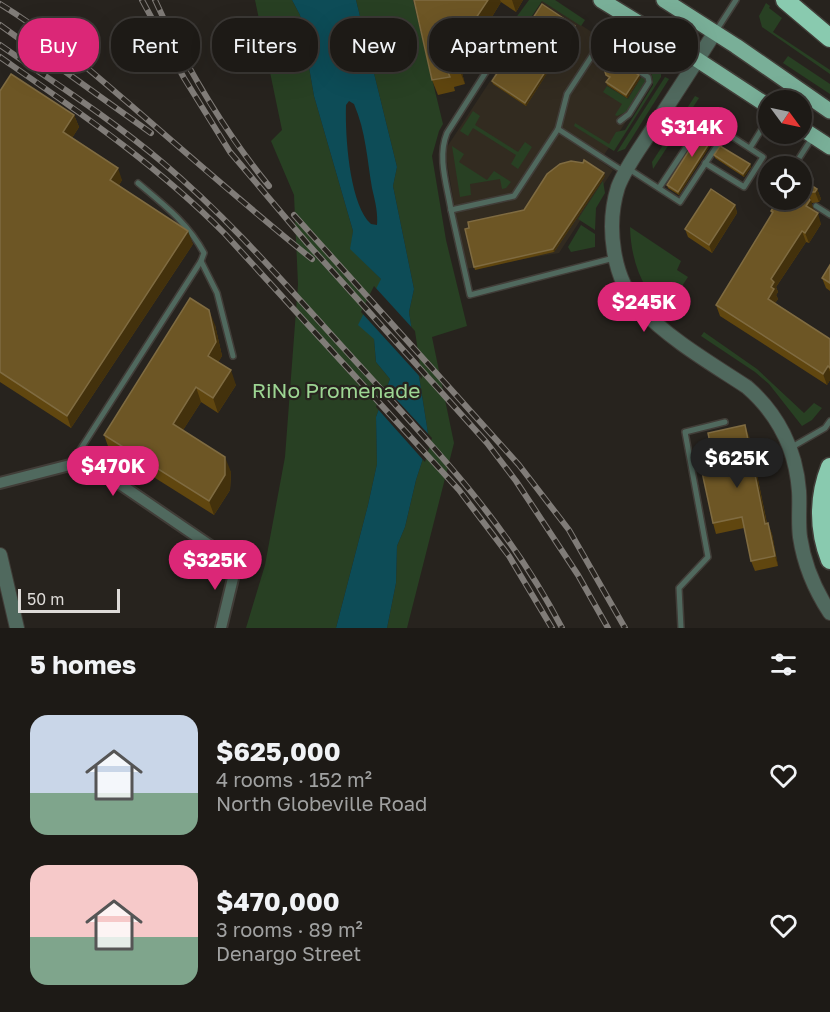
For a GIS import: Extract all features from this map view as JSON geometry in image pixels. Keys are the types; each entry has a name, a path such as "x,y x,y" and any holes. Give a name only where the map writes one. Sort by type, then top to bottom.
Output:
{"highway":[{"path":"785,0 830,38"},
{"path":"830,467 820,505 824,539 830,560"}],"main road":[{"path":"601,0 630,18"},
{"path":"664,0 716,32 830,111"},
{"path":"698,60 758,99"},
{"path":"812,135 830,147"}],"street":[{"path":"698,60 716,32"},
{"path":"690,72 626,170 618,189 614,213 614,258 622,278 639,307 662,328 759,397 777,420 790,448 799,492 799,522 803,550 814,584 830,613"},
{"path":"0,483 70,465 95,468 218,551 229,561 234,574 221,628"},
{"path":"0,555 17,628"}],"lane":[{"path":"716,32 736,0"},
{"path":"451,210 514,196 558,129 567,94 599,45 648,77 649,82 629,114 620,121"},
{"path":"486,72 447,133 441,154 470,295 614,258"},
{"path":"659,188 705,119 764,157 744,188 705,163"},
{"path":"558,129 680,202 726,132"},
{"path":"750,148 758,136"},
{"path":"70,465 204,253 179,218 138,183"},
{"path":"816,206 830,215"},
{"path":"201,261 217,293 233,356"},
{"path":"790,448 825,428 830,421"},
{"path":"681,628 679,588 708,557 685,432 725,422"}],"shaded area":[{"path":"543,0 570,18 531,18"},
{"path":"579,24 591,32 591,72 652,72 657,75 600,161 613,170 559,253 465,269 445,150 496,72 579,72"}],"green space":[{"name":"RiNo Promenade","path":"255,0 292,0 301,18 259,18"},
{"path":"356,0 413,0 443,124 432,156 446,240 467,326 432,337 454,443 407,628 387,628 396,583 397,546 405,527 416,480 429,440 409,312 414,289 393,186 397,167 374,72 417,72 417,18 360,18"},
{"path":"529,0 555,0 585,20 581,26 579,18 569,18 542,1 531,18 516,18"},
{"path":"766,3 782,18 773,32 830,70 830,74 762,27 759,16"},
{"path":"788,56 830,84 830,94 783,63"},
{"name":"RiNo Promenade","path":"270,72 310,72 314,96 353,231 351,249 381,279 374,339 376,362 390,379 376,417 377,464 336,628 246,628 265,565 285,457 298,284 294,195 271,141 282,130"},
{"path":"651,72 661,72 661,77 614,151 574,126 575,123 609,144 616,132 625,130 653,85"},
{"path":"642,76 645,78 645,83 626,112 615,115 622,104 603,92 607,86 628,99"},
{"path":"665,77 669,79 625,149 617,152"},
{"path":"695,96 699,98 653,169 652,162"},
{"path":"473,111 480,116 475,125 518,152 525,142 532,147 518,169 511,164 516,155 473,128 468,136 460,131"},
{"path":"452,146 464,154 459,162 487,180 494,171 511,182 502,189 500,179 470,184 471,195 460,197"},
{"path":"603,181 605,193 596,208 595,230 578,219"},
{"path":"581,225 595,234 595,247 571,252 568,247"},
{"path":"630,227 681,261 677,270 688,277 680,289 686,293 671,316 653,298 640,276 633,253"},
{"path":"704,332 757,369 804,413 814,403 822,408 812,420 802,426 769,384 701,336"}],"water":[{"path":"292,0 356,0 360,18 330,18 330,72 374,72 397,167 393,186 414,289 409,312 429,440 416,480 405,527 397,546 396,583 387,628 336,628 377,464 376,417 390,379 376,362 374,339 358,325 381,279 350,249 353,231 314,96 310,72 318,72 318,18 301,18","holes":["349,101 354,104 364,135 377,225 371,224 364,214 353,185 350,168 346,133 346,105"]}],"pier":[{"path":"374,286 415,331 422,379 361,312"},
{"path":"384,386 432,438 425,462 376,407"}],"building":[{"path":"414,0 488,0 476,18 429,18 429,67"},
{"path":"542,4 563,18 533,18"},
{"path":"430,72 448,72 450,77 432,80"},
{"path":"498,72 545,72 525,103 492,81"},
{"path":"605,72 634,72 639,75 626,95 606,82 610,77"},
{"path":"11,74 74,115 63,132 118,168 110,180 188,231 67,416 0,372 0,91"},
{"path":"706,124 717,131 678,192 667,185"},
{"path":"720,146 750,164 743,174 714,155"},
{"path":"584,160 604,173 553,249 474,267 465,229 469,228 468,222 524,210 547,174 560,164 571,161 583,163"},
{"path":"711,189 735,205 709,245 685,229"},
{"path":"812,210 818,213 805,233 802,231 771,279 774,282 771,287 774,289 768,299 830,339 830,368 828,366 823,374 716,305 773,212 771,211"},
{"path":"830,265 830,283 822,278"},
{"path":"190,298 209,310 216,342 208,356 231,370 213,398 196,387 173,424 225,457 225,475 209,501 104,435"},
{"path":"745,425 765,524 768,523 775,556 751,561 742,517 713,523 702,472 708,471 707,465 714,463 708,433"}],"railway":[{"path":"142,0 184,78 230,152 307,243 487,443 516,481 578,575 608,628"},
{"path":"155,0 163,18"},
{"path":"0,4 69,53 312,259"},
{"path":"0,25 151,133"},
{"path":"0,45 143,146 217,212 424,437 475,496 521,559 562,628"},
{"path":"0,57 145,162 225,234 459,490 509,556 552,628"},
{"path":"192,72 213,108 269,186"},
{"path":"294,215 519,465 569,530 625,628"}]}
